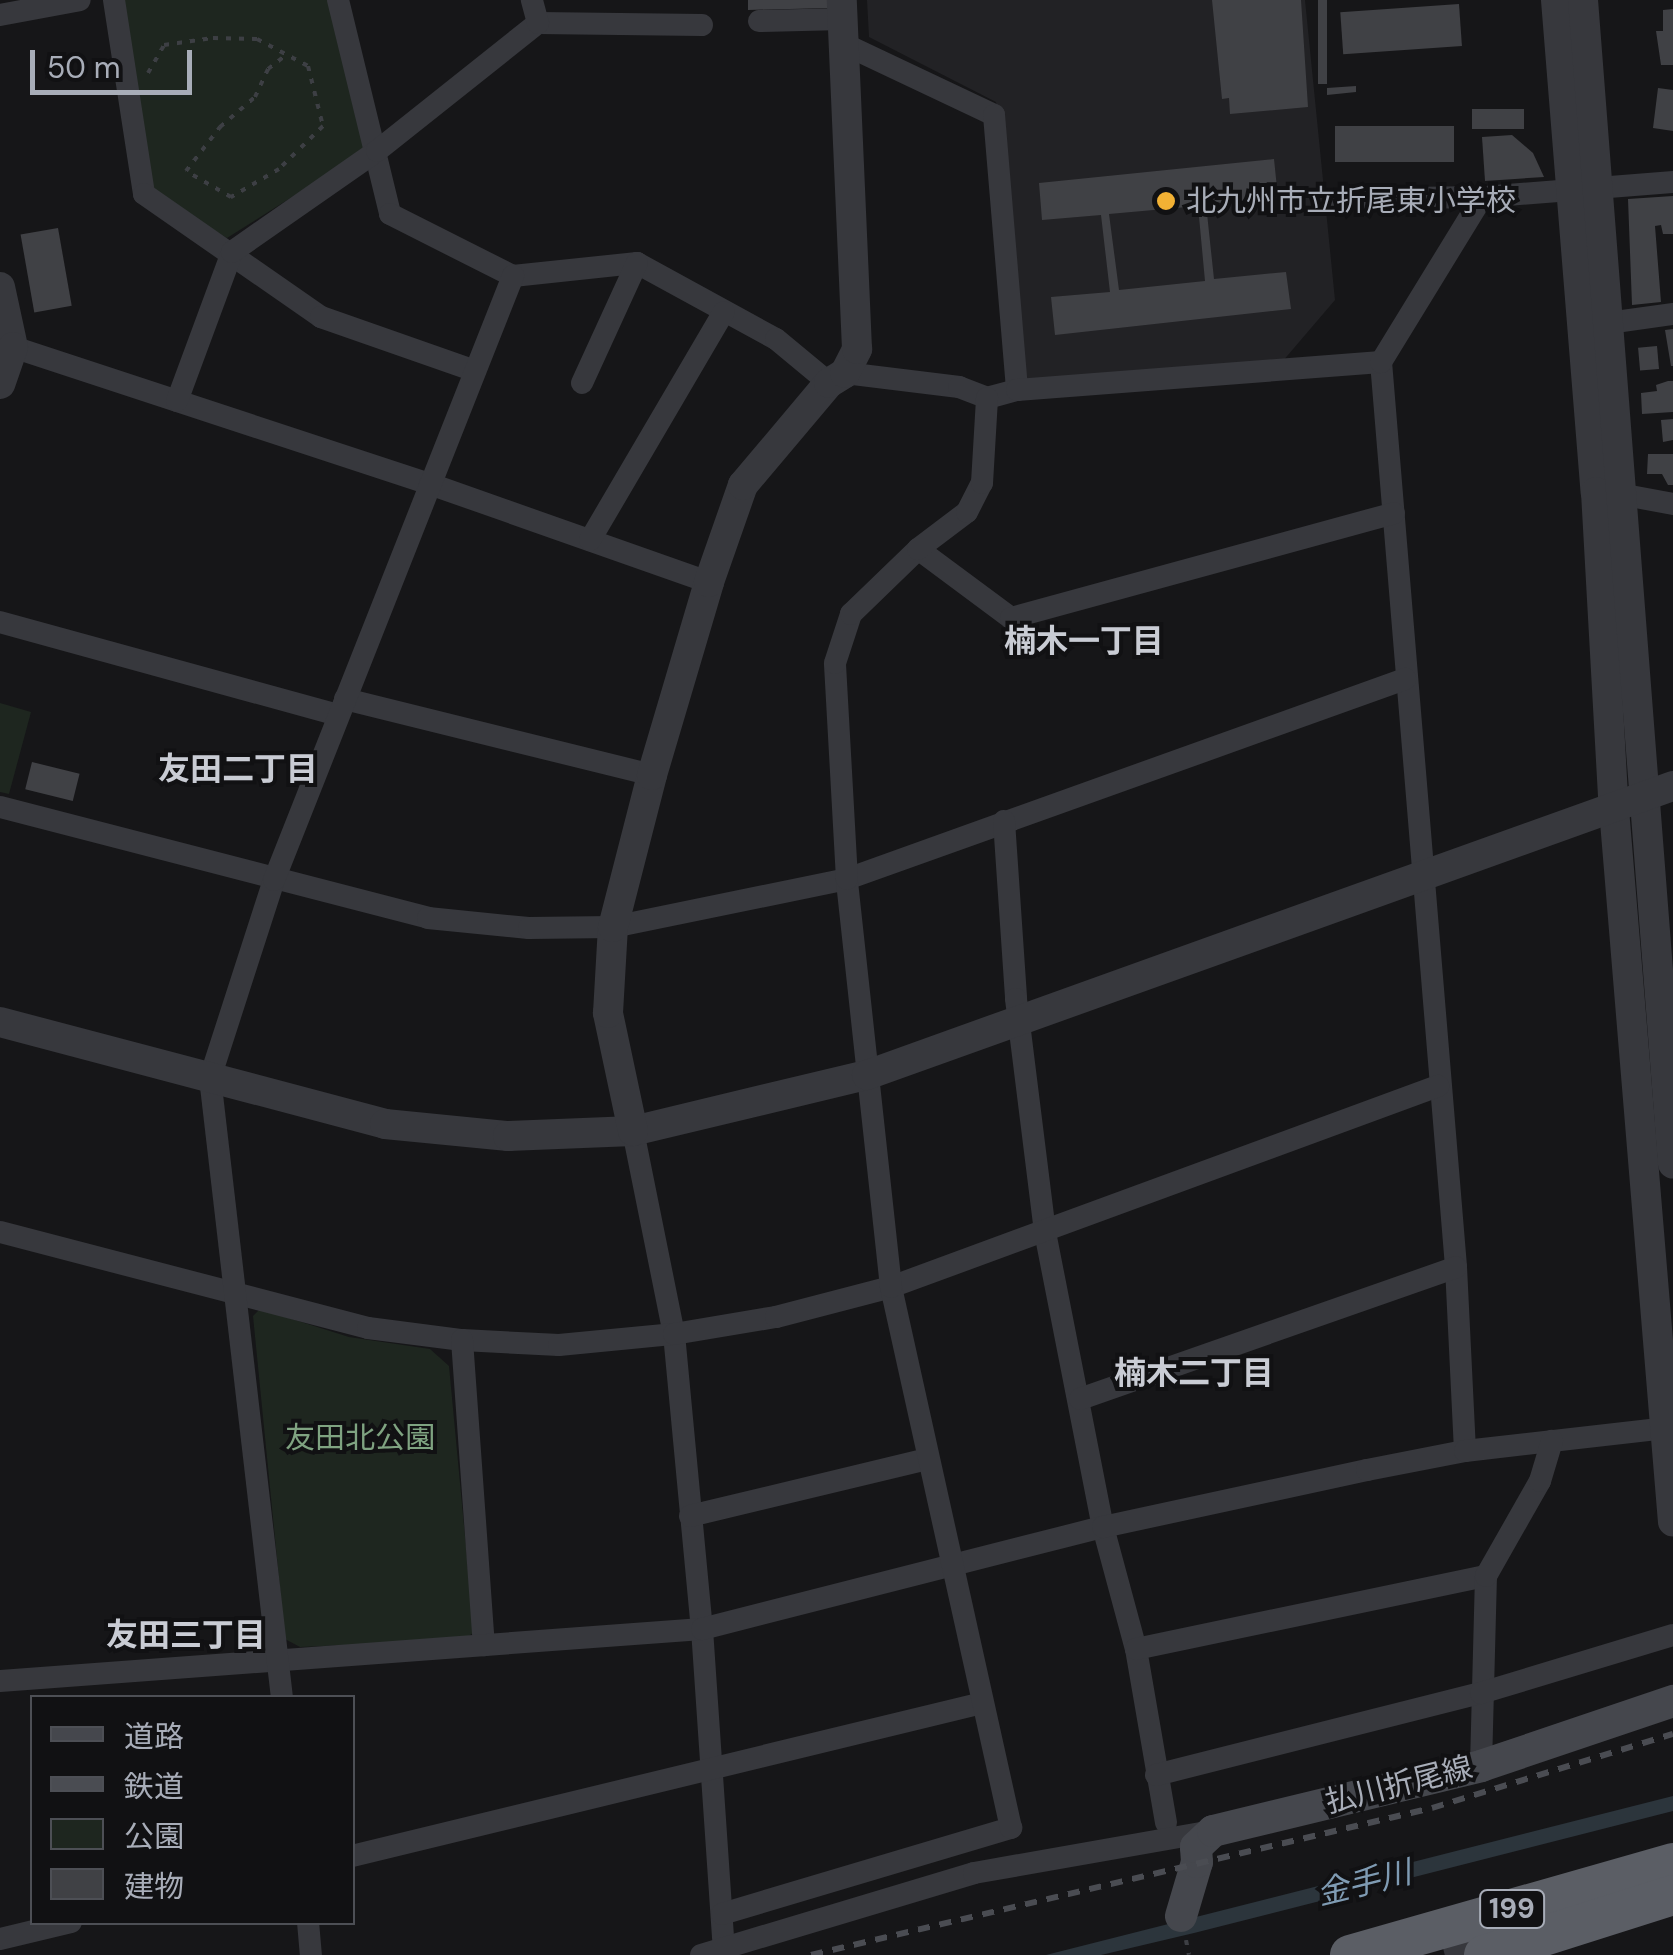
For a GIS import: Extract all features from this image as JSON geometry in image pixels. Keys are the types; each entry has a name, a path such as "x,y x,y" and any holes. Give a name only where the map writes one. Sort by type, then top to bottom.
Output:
{"highway":[{"name":"199","path":"1350,1955 1456,1940 1673,1863"},
{"name":"199","path":"1484,1955 1673,1895"}],"main road":[{"name":"払川折尾線","path":"1213,1830 1482,1766 1673,1702"},
{"path":"1182,1916 1198,1862 1196,1848 1213,1830"}],"street":[{"path":"0,15 80,0"},
{"path":"114,0 144,194 321,316 475,372"},
{"path":"338,0 390,214 514,276 637,263 776,338 837,378 959,387 987,398 1016,390 1381,362"},
{"path":"1556,0 1608,323 1673,1164"},
{"path":"1583,0 1584,190 1614,809 1673,1522"},
{"path":"176,401 232,252 377,151 535,12 702,25"},
{"path":"759,21 843,21 994,115 1016,390"},
{"path":"712,1952 722,1914 702,1629 674,1334 608,1013 614,927 652,775 709,582 743,485 837,378 856,350 843,21"},
{"path":"1333,199 1482,197 1673,182"},
{"path":"1464,1450 1456,1267 1381,362 1482,197"},
{"path":"582,384 637,263"},
{"path":"282,1695 210,1078 274,880 514,276"},
{"path":"0,287 6,347 0,384"},
{"path":"590,540 724,312"},
{"path":"1608,323 1673,314"},
{"path":"6,347 430,484 709,582"},
{"path":"722,1914 1011,1828 926,1459 891,1286 846,879 836,664 851,614 918,549 967,512 982,484 987,398"},
{"path":"1624,495 1673,504"},
{"path":"918,549 1011,618 1394,513"},
{"path":"0,622 342,707 652,775"},
{"path":"0,807 428,918 528,928 614,927 846,879 1406,679"},
{"path":"0,1022 384,1124 508,1136 632,1130 867,1075 1673,786"},
{"path":"1004,821 1020,1018 1045,1232 1103,1527 1136,1649 1166,1822"},
{"path":"0,1232 368,1328 462,1340 560,1345 674,1334 776,1317 891,1286 1438,1086"},
{"path":"1080,1399 1456,1267"},
{"path":"462,1340 484,1645"},
{"path":"0,1681 702,1629 1103,1527 1464,1450 1666,1428"},
{"path":"1482,1766 1480,1693 1486,1576 1540,1482 1552,1441"},
{"path":"690,1516 926,1459"},
{"path":"1136,1649 1486,1576"},
{"path":"1156,1775 1480,1693 1673,1634"},
{"path":"355,1855 982,1703"},
{"path":"712,1952 974,1873 1213,1830"},
{"path":"0,1940 59,1925"},
{"path":"308,1925 311,1955"}],"path":[{"path":"132,114 140,106 149,70 164,44 212,38 257,39 308,66 323,126 279,169 231,197 186,171 220,127 254,97 268,69 286,55"}],"shaded area":[{"name":"北九州市立折尾東小学校","path":"867,0 1305,0 1335,300 1282,362 1025,382 996,102 869,37"}],"green space":[{"path":"121,0 329,0 368,149 227,238 148,191"},
{"path":"0,703 31,712 9,794 0,792"},
{"name":"友田北公園","path":"260,1309 349,1337 430,1349 449,1366 474,1632 464,1640 300,1647 285,1639 253,1316"}],"water":[{"name":"金手川","path":"1673,1796 1673,1811 1194,1933 1101,1955 1046,1955"}],"building":[{"path":"748,0 827,0 828,8 748,10"},
{"path":"1212,0 1301,0 1308,107 1230,114 1229,98 1222,99"},
{"path":"1318,0 1327,0 1327,84 1318,84"},
{"path":"1459,4 1462,46 1343,54 1340,12"},
{"path":"1673,9 1673,65 1661,65 1656,31 1663,31 1663,10"},
{"path":"1356,86 1356,92 1327,95 1327,88"},
{"path":"1658,88 1673,90 1673,131 1653,128"},
{"path":"1472,109 1524,109 1524,129 1472,129"},
{"path":"1335,126 1454,126 1454,162 1335,162"},
{"path":"1512,135 1533,153 1544,177 1485,181 1482,137"},
{"path":"1274,159 1278,198 1206,204 1214,279 1286,272 1291,309 1055,335 1051,297 1110,292 1101,215 1042,220 1039,183","holes":["1198,206 1205,281 1119,290 1109,214"]},
{"path":"1673,196 1673,234 1663,234 1661,225 1655,226 1661,302 1632,305 1628,199"},
{"path":"58,228 72,306 34,312 21,235"},
{"path":"1673,329 1673,366 1671,366 1665,330"},
{"path":"1657,346 1659,369 1640,371 1638,348"},
{"path":"1673,381 1673,412 1642,414 1641,393 1657,391 1656,385"},
{"path":"1673,419 1673,440 1663,442 1661,420"},
{"path":"1648,454 1673,454 1673,485 1668,485 1662,474 1647,474"},
{"path":"32,762 80,774 73,801 25,789"}],"railway":[{"path":"811,1955 1432,1808 1673,1734"}],"place":[{"name":"北九州市立折尾東小学校","path":"1166,201"}],"district":[{"name":"楠木一丁目","path":"1084,641"},
{"name":"友田二丁目","path":"238,769"},
{"name":"楠木二丁目","path":"1194,1373"},
{"name":"友田三丁目","path":"186,1635"}]}
